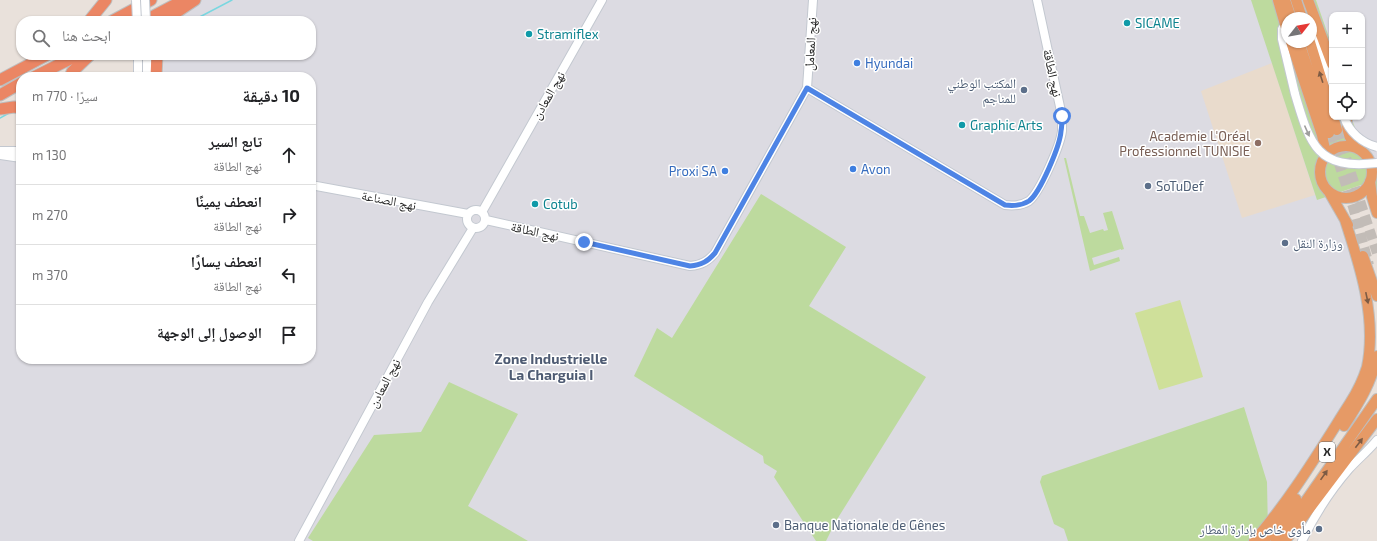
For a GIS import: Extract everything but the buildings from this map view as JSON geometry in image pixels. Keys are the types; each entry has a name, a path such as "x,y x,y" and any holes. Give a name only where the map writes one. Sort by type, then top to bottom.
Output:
{"highway":[{"path":"93,16 106,0"},
{"path":"121,16 151,0"},
{"path":"154,16 184,0"},
{"path":"172,16 195,0"},
{"path":"1278,0 1282,12"},
{"path":"1284,0 1286,12"},
{"path":"1308,0 1328,63"},
{"path":"1293,48 1322,135 1326,154"},
{"path":"1301,48 1333,132 1333,120"},
{"path":"1312,48 1329,103"},
{"path":"0,80 38,60"},
{"path":"44,72 68,60"},
{"path":"72,72 85,60"},
{"path":"156,72 157,60"},
{"path":"0,95 16,86"},
{"path":"0,108 16,107"},
{"path":"1329,192 1340,197 1352,197 1363,191 1370,181 1372,174 1366,155 1357,148 1349,136 1347,120"},
{"path":"1357,148 1351,146 1340,146 1326,154 1320,167 1320,174 1324,187 1329,192 1360,248 1377,296"},
{"path":"1370,181 1372,197 1377,213"},
{"path":"1254,541 1291,495 1357,392 1367,368 1372,342 1371,316 1360,268 1345,220"},
{"name":"X","path":"1264,541 1300,493 1360,401 1369,383 1377,356"},
{"name":"X","path":"1276,541 1377,399"},
{"path":"1285,541 1377,419"}],"street":[{"path":"136,0 137,16"},
{"path":"145,0 145,16"},
{"name":"نهج المعادن","path":"482,212 602,0"},
{"name":"نهج المعامل","path":"807,88 813,0"},
{"name":"نهج الطاقة","path":"486,220 690,266 703,264 715,253 807,88 1005,205 1021,205 1029,201 1040,188 1059,143 1062,131 1062,116 1037,0"},
{"path":"1317,40 1328,63"},
{"path":"1284,48 1305,127 1311,140 1320,151 1331,160 1347,164 1377,163"},
{"path":"138,60 138,72"},
{"path":"147,60 147,72"},
{"path":"1346,120 1356,135 1365,142 1377,147"},
{"path":"0,151 16,150"},
{"path":"0,155 16,157"},
{"name":"نهج الصناعة","path":"316,186 468,214"},
{"path":"476,209 482,212 486,217 486,220 481,227 473,228 470,226 467,221 468,214 476,209"},
{"name":"نهج المعادن","path":"299,541 428,302 473,228"},
{"path":"1302,541 1313,518 1326,498 1349,469 1376,441"}],"shaded area":[{"path":"196,0 1272,0 1281,26 1281,48 1289,48 1363,264 1376,324 1371,366 1259,541 0,541 0,147 16,147 16,364 316,364 316,72 163,72 164,60 316,60 316,16 174,16"},
{"path":"1316,0 1377,0 1377,172 1360,141 1352,120 1365,120 1365,12 1329,12 1329,37"},
{"name":"Academie L'Oréal Professionnel TUNISIE","path":"1272,63 1315,195 1242,218 1201,91"}],"green space":[{"path":"1251,0 1316,0 1329,37 1329,120 1352,120 1360,141 1377,172 1377,212 1367,183 1317,200"},
{"path":"1064,158 1066,158 1080,216 1084,216 1090,233 1103,229 1104,231 1108,230 1103,213 1112,211 1124,249 1092,258 1094,265 1119,257 1120,261 1090,271"},
{"path":"761,194 846,247 809,306 926,377 836,521 826,541 816,541 774,477 777,471 764,463 763,456 634,376 657,328 672,338"},
{"path":"1180,300 1203,377 1159,390 1135,313"},
{"path":"449,382 518,414 468,506 528,541 313,541 308,538 374,435 421,432"},
{"path":"1244,407 1267,482 1268,531 1259,541 1068,541 1064,529 1054,524 1040,482 1042,476"}],"waterway":[{"path":"202,16 232,0"},
{"path":"0,118 9,113"}],"tunnel":[{"path":"1337,130 1377,253"},
{"path":"1329,133 1353,207 1369,265"}],"place":[{"name":"SICAME","path":"1127,23"},
{"name":"Stramiflex","path":"529,34"},
{"name":"Hyundai","path":"857,63"},
{"name":"المكتب الوطني للمناجم","path":"1024,90"},
{"name":"Graphic Arts","path":"962,125"},
{"name":"Academie L'Oréal Professionnel TUNISIE","path":"1258,143"},
{"name":"Avon","path":"853,169"},
{"name":"Proxi SA","path":"725,171"},
{"name":"SoTuDef","path":"1148,186"},
{"name":"Cotub","path":"535,204"},
{"name":"وزارة النقل","path":"1285,243"},
{"name":"Banque Nationale de Gênes","path":"776,525"},
{"name":"مأوى خاص بإدارة المطار","path":"1319,529"}],"district":[{"name":"Zone Industrielle La Charguia I","path":"551,368"}],"route":[{"path":"584,242 690,266 697,266 709,260 715,253 807,88 1005,205 1013,206 1021,205 1029,201 1040,188 1059,143 1062,131 1062,116"}]}
